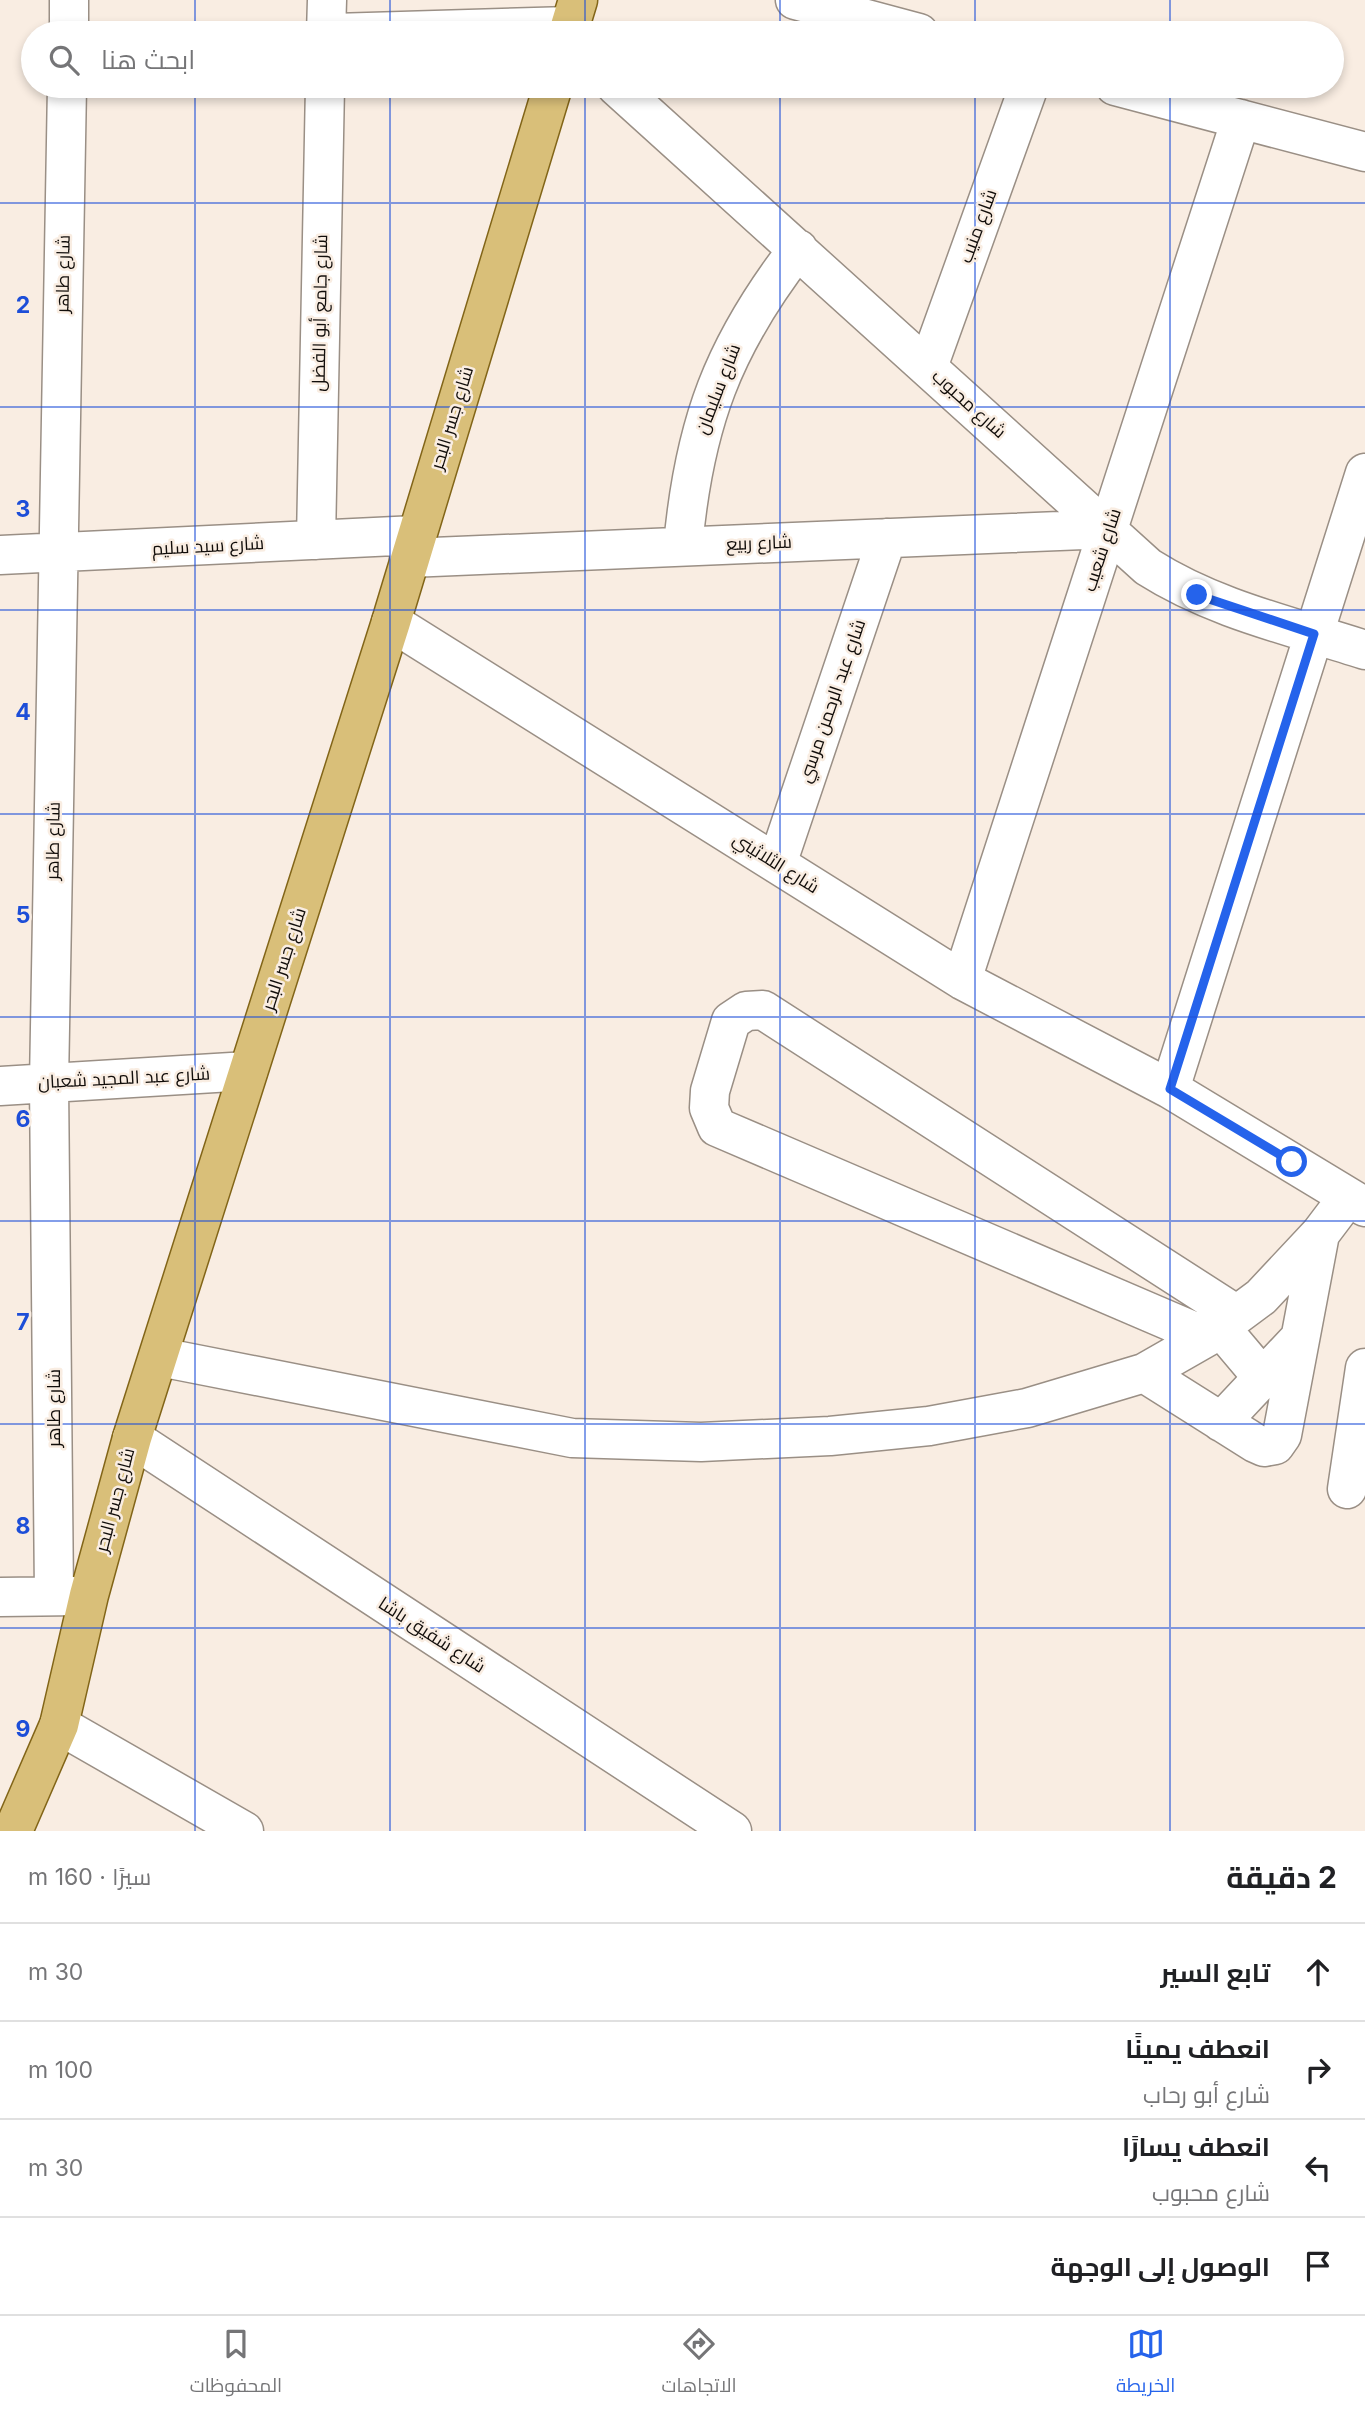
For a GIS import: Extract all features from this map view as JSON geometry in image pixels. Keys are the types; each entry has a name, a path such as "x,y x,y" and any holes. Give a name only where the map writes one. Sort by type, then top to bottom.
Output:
{"main road":[{"name":"شارع جسر البحر","path":"13,1831 59,1725 72,1596 160,1357 391,622 549,98"}],"street":[{"path":"69,0 69,21"},
{"path":"326,21 327,0"},
{"path":"795,0 874,21"},
{"path":"554,21 572,20"},
{"name":"شارع طاهر","path":"67,98 49,1083 72,1596"},
{"name":"شارع جامع أبو الفضل","path":"316,540 325,98"},
{"name":"شارع محبوب","path":"630,98 1148,567 1197,595 1365,650"},
{"name":"شارع منيب","path":"928,367 1025,98"},
{"path":"1159,98 1365,152"},
{"name":"شارع شعيب","path":"962,980 1241,120"},
{"name":"شارع سليمان","path":"683,547 688,492 698,439 715,388 737,338 765,292 798,249"},
{"path":"1170,1089 1365,473"},
{"name":"شارع ربيع","path":"413,546 683,547 1109,529"},
{"name":"شارع عبد الرحمن مرسي","path":"777,864 887,538"},
{"name":"شارع سيد سليم","path":"0,555 316,540 413,546"},
{"name":"شارع الثلاثيني","path":"391,622 962,980 1170,1089 1357,1202"},
{"path":"1221,1326 717,1127 709,1108 710,1091 731,1021 746,1011 763,1010 1221,1326 1263,1378"},
{"name":"شارع عبد المجيد شعبان","path":"0,1086 248,1071"},
{"path":"160,1357 572,1437 701,1442 830,1436 929,1426 1027,1408 1144,1373 1221,1326 1261,1297 1320,1234 1357,1202"},
{"path":"1144,1373 1264,1447 1275,1445 1282,1435 1320,1234"},
{"path":"1221,1422 1300,1338"},
{"path":"1347,1489 1365,1368"},
{"name":"شارع شفيق باشا","path":"132,1438 732,1831"},
{"path":"0,1597 72,1596"},
{"path":"59,1725 244,1831"}],"route":[{"path":"1197,595 1314,634 1170,1089 1292,1162"}]}
